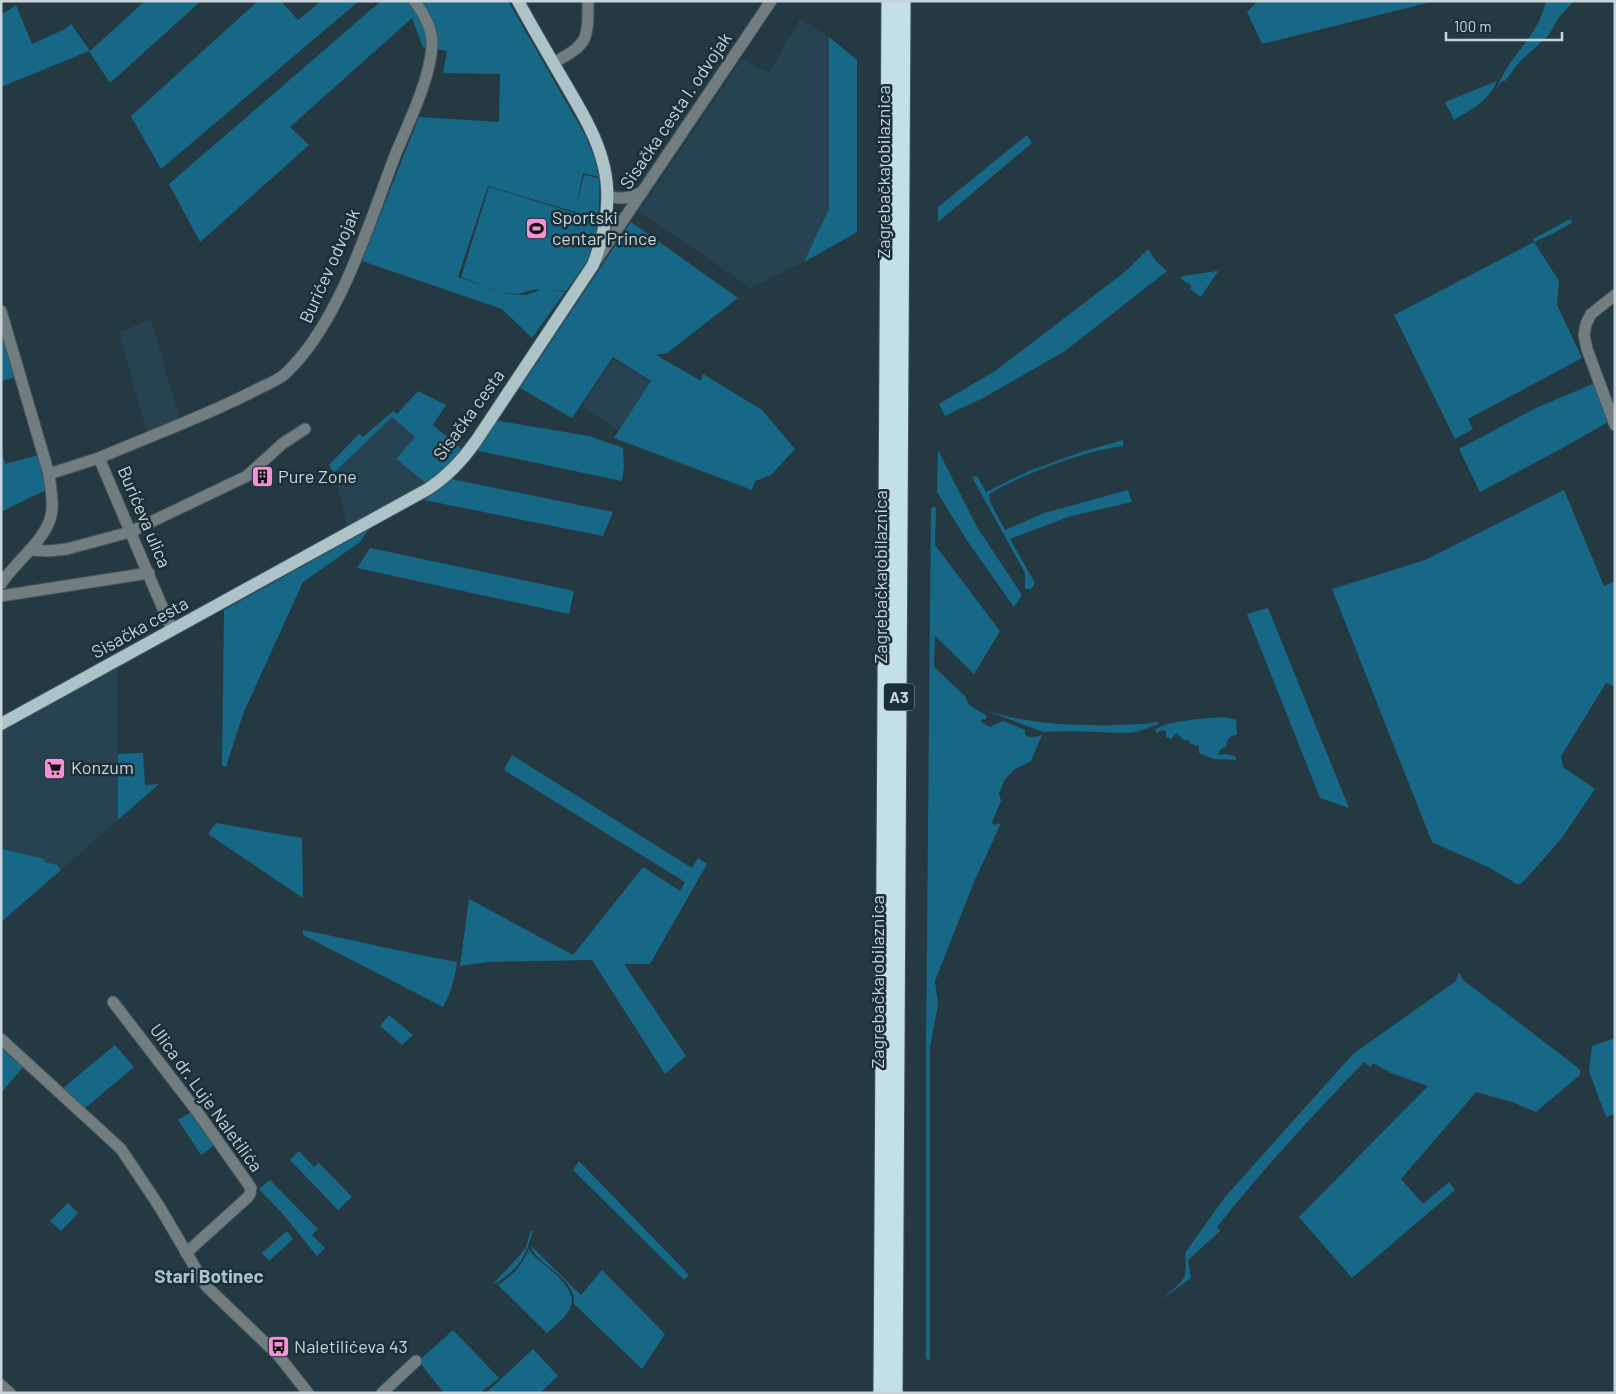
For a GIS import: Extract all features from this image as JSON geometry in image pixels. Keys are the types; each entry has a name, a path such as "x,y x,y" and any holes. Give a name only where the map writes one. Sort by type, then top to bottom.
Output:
{"highway":[{"name":"Zagrebačka obilaznica","path":"881,1393 889,1"},
{"name":"Zagrebačka obilaznica","path":"895,1393 903,1"}],"main road":[{"name":"Sisačka cesta","path":"1,724 400,506 428,489 450,473 461,462 593,265 599,250 606,221 607,196 604,167 596,143 582,112 518,1"}],"street":[{"name":"Burićev odvojak","path":"99,458 237,399 283,376 305,354 318,336 354,262 413,112 430,60 431,34 426,21 414,1"},
{"path":"553,63 583,43 588,20 588,1"},
{"name":"Sisačka cesta I. odvojak","path":"593,265 771,1"},
{"path":"607,196 622,199 630,198 643,192"},
{"path":"1615,295 1591,314 1586,324 1584,335 1587,349 1615,425"},
{"path":"1,311 49,474 52,509 50,521 30,550 7,574 1,584"},
{"path":"30,550 67,549 130,532 247,476 282,444 305,428"},
{"name":"Burićeva ulica","path":"49,474 99,458 172,630"},
{"path":"1,596 149,573"},
{"name":"Ulica dr. Luje Naletilića","path":"113,1002 196,1110 251,1188 248,1196 186,1253"},
{"path":"1,1039 121,1149 159,1206 206,1286 278,1354 308,1393"},
{"path":"382,1393 416,1361"},
{"path":"1,1385 10,1393"}],"shaded area":[{"path":"145,1 201,1 110,83 89,51 1,87 1,15 16,5 32,44 65,29 71,24 90,51"},
{"path":"258,1 281,1 298,20 321,1 359,1 161,169 131,116"},
{"path":"381,1 508,1 585,135 595,159 599,177 583,173 576,207 584,175 599,178 599,208 597,229 588,259 566,291 551,290 565,292 532,338 502,309 362,261 419,117 499,122 500,74 443,73 447,51 423,47 412,18 290,127 309,145 200,242 169,184","holes":["488,186 576,212 489,187 461,277 481,285 458,277","540,290 526,295 507,294 500,292 516,294"]},
{"path":"1258,1 1435,1 1262,44 1247,12"},
{"path":"1546,1 1574,1 1560,16 1548,36 1520,61 1505,81 1502,81 1497,88 1502,76 1537,25"},
{"path":"800,19 827,36 857,60 857,232 821,253 751,288 639,211 742,59 769,73"},
{"path":"829,37 857,60 857,232 804,262 829,209"},
{"path":"1497,81 1485,99 1454,120 1445,102"},
{"path":"1027,135 1032,143 938,222 938,207"},
{"path":"1570,219 1572,223 1534,242 1533,239"},
{"path":"631,222 738,298 667,353 656,355 701,381 703,374 762,410 795,449 771,475 755,481 752,490 614,438 651,381 613,357 572,418 520,388"},
{"path":"1534,242 1559,281 1557,305 1582,358 1468,419 1473,429 1455,439 1394,315"},
{"path":"1148,249 1156,261 1167,271 1065,351 985,397 945,416 939,404 995,371 1126,271"},
{"path":"1218,271 1201,297 1190,289 1192,286 1180,278 1183,276"},
{"path":"151,320 180,420 147,433 119,332"},
{"path":"1,323 16,377 1,381"},
{"path":"613,359 651,382 620,432 582,405"},
{"path":"1595,383 1610,421 1480,492 1459,449 1536,408"},
{"path":"418,391 446,405 433,425 463,450 452,463 426,483 396,459 415,437 392,417 334,473 329,465 359,434 363,437 393,411 397,414"},
{"path":"392,417 415,437 396,459 426,483 347,526 334,473"},
{"path":"499,421 589,436 623,448 624,467 622,481 475,450 493,424"},
{"path":"1123,440 1123,446 1090,453 1054,464 989,494 990,502 1005,530 1044,513 1128,490 1132,502 1071,516 1010,539 1035,583 1031,589 1025,589 1025,573 972,477 977,476 986,492 1029,471 1081,452"},
{"path":"1,447 5,464 39,455 46,490 1,512"},
{"path":"938,450 977,527 1022,595 1014,607 966,539 937,492"},
{"path":"451,479 613,512 603,536 424,500"},
{"path":"1564,490 1604,586 1615,581 1615,687 1606,683 1561,756 1563,767 1595,789 1561,839 1521,884 1517,884 1490,868 1432,842 1332,589 1425,560"},
{"path":"936,507 935,545 1000,631 974,674 935,636 934,667 965,696 969,705 987,716 981,722 990,727 1003,721 1025,730 1025,735 1027,736 1042,735 1031,761 1015,769 1005,779 999,793 1001,801 992,822 994,825 1001,823 974,882 935,981 938,1004 930,1047 930,1360 926,1359 926,1049 931,508"},
{"path":"368,530 360,542 303,582 243,714 226,767 222,766 224,610"},
{"path":"370,548 574,591 569,614 357,568"},
{"path":"1268,608 1349,808 1320,798 1247,614"},
{"path":"118,660 118,820 61,870 57,865 2,849 1,852 1,724"},
{"path":"977,707 1011,717 1045,723 1098,725 1158,722 1159,724 1136,732 1125,733 1043,732"},
{"path":"1225,717 1236,720 1237,735 1231,736 1227,741 1226,747 1221,749 1218,755 1235,756 1236,760 1214,759 1199,753 1199,746 1191,744 1176,733 1171,739 1166,737 1166,731 1161,730 1157,733 1155,730 1178,722"},
{"path":"143,753 145,785 159,784 118,820 118,754"},
{"path":"512,755 692,868 698,858 707,864 650,964 624,964 686,1056 665,1074 592,960 488,962 460,966 469,899 573,955 643,867 680,891 685,882 504,770"},
{"path":"216,823 302,838 303,898 208,834"},
{"path":"2,849 44,859 45,862 57,865 61,870 1,922"},
{"path":"303,930 457,962 446,1002 443,1007 303,935"},
{"path":"1459,972 1463,980 1577,1067 1580,1070 1580,1075 1536,1112 1512,1102 1476,1092 1401,1179 1423,1204 1449,1182 1455,1190 1352,1278 1299,1217 1428,1086 1391,1073 1373,1063 1370,1067 1364,1062 1252,1184 1217,1227 1220,1231 1188,1260 1191,1278 1161,1300 1184,1278 1186,1269 1185,1253 1225,1197 1353,1054 1456,981"},
{"path":"389,1015 413,1035 402,1045 380,1026"},
{"path":"1615,1038 1615,1114 1606,1117 1589,1071 1592,1046"},
{"path":"115,1045 134,1067 85,1108 62,1089"},
{"path":"1,1048 23,1067 1,1093"},
{"path":"193,1111 216,1144 201,1155 178,1120"},
{"path":"299,1151 314,1167 319,1163 352,1197 338,1210 290,1160"},
{"path":"579,1161 689,1275 684,1280 573,1170"},
{"path":"270,1180 318,1229 312,1235 325,1248 317,1256 282,1213 259,1189"},
{"path":"68,1203 78,1213 61,1231 50,1221"},
{"path":"531,1230 533,1231 530,1241 520,1262 510,1273 495,1284 526,1247"},
{"path":"287,1231 293,1239 269,1261 262,1253"},
{"path":"531,1246 581,1295 602,1270 665,1334 642,1369 574,1304 573,1294 569,1286 539,1258"},
{"path":"529,1249 533,1255 554,1272 567,1287 571,1295 572,1302 569,1310 547,1333 498,1285 516,1270"},
{"path":"453,1330 499,1378 480,1393 444,1393 421,1364 420,1360"},
{"path":"533,1349 558,1376 540,1393 486,1393"}],"place":[{"name":"Sportski centar Prince","path":"536,228"},
{"name":"Pure Zone","path":"262,477"},
{"name":"Konzum","path":"55,768"},
{"name":"Naletilićeva 43","path":"278,1347"}],"district":[{"name":"Stari Botinec","path":"209,1276"}]}
